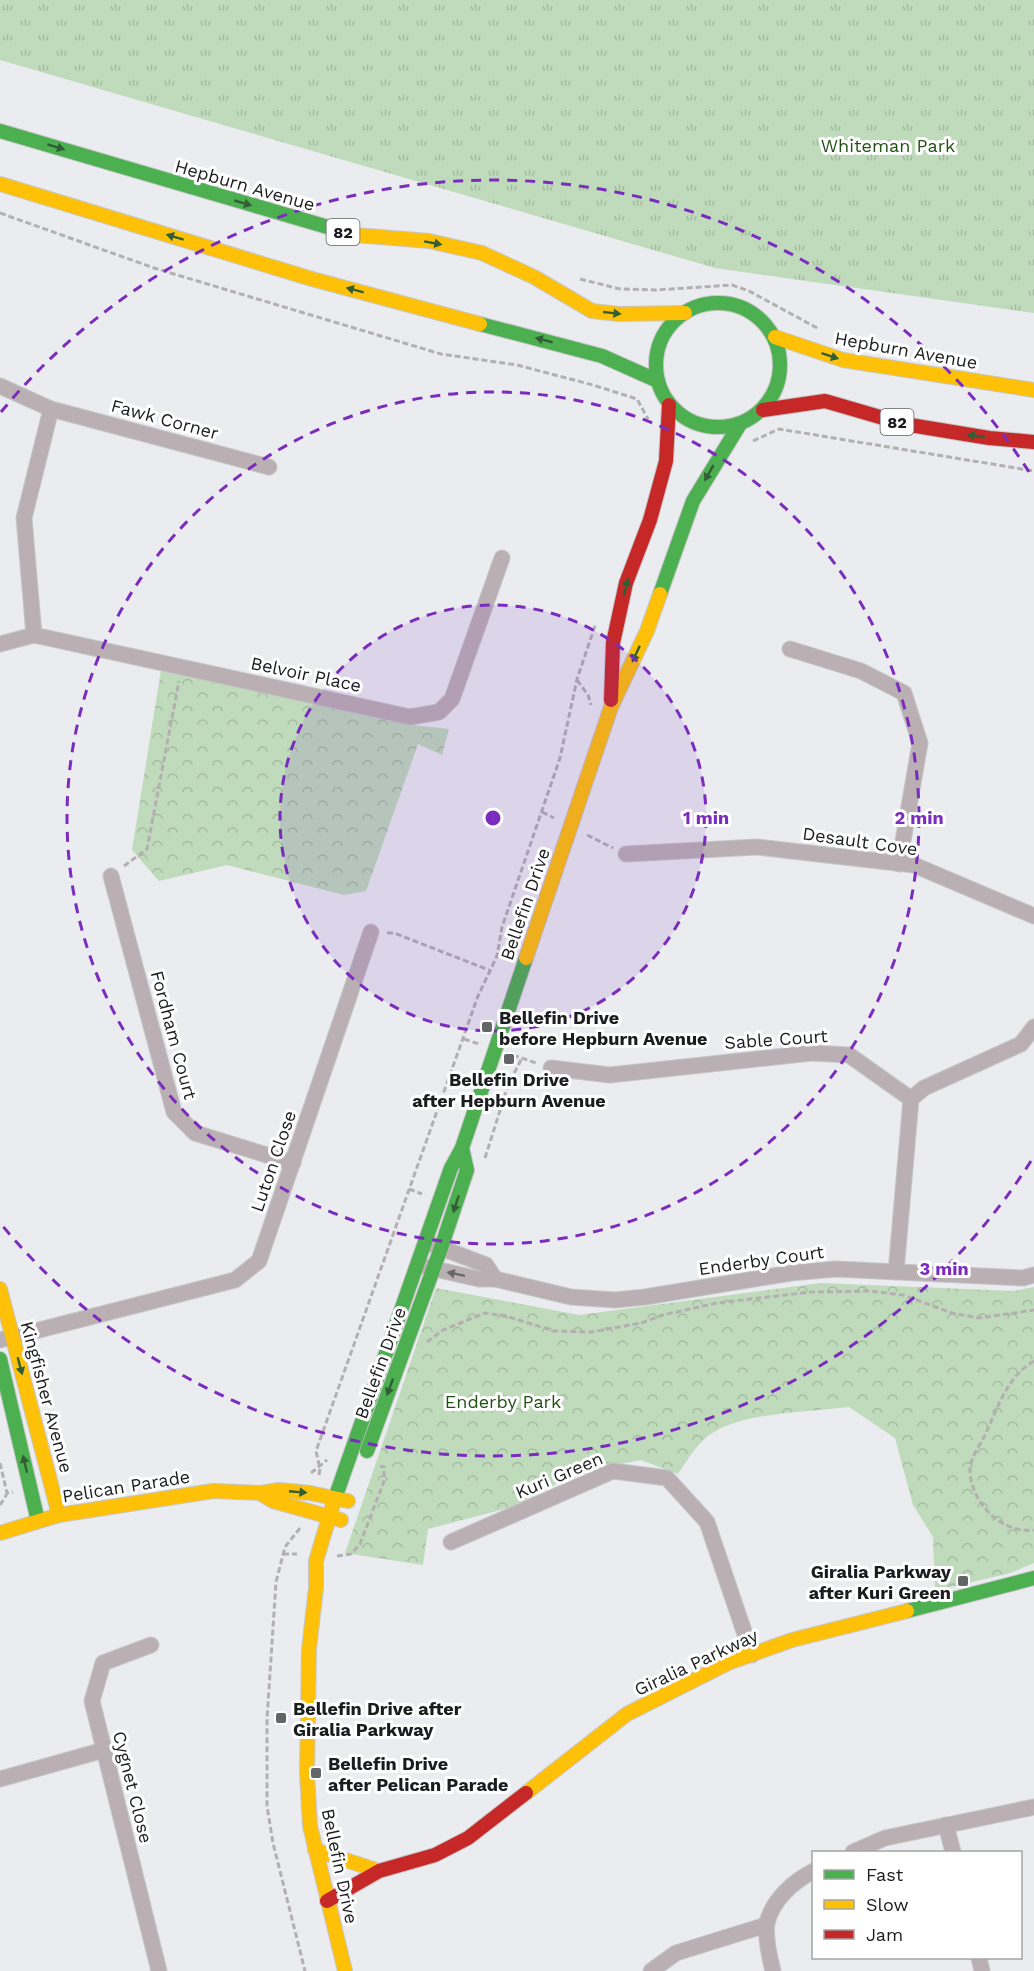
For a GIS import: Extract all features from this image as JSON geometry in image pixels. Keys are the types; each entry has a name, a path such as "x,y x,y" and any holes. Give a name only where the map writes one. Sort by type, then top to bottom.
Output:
{"main road":[{"name":"Hepburn Avenue","path":"0,131 362,237 429,241 482,253 534,277 592,311 619,314 685,313"},
{"path":"0,184 312,279 602,356 658,381"},
{"name":"82","path":"763,410 777,388 781,363 775,337 758,317 735,305 709,304 685,313 666,331 656,356 658,381 669,405 690,421 715,428 740,424 763,410 825,401 904,424 989,438 1034,442"},
{"name":"Hepburn Avenue","path":"775,337 843,360 1034,390"},
{"name":"Bellefin Drive","path":"611,707 612,642 626,583 650,520 666,461 669,405"},
{"name":"Bellefin Drive","path":"345,1971 310,1826 307,1773 308,1661 316,1588 316,1561 345,1496 417,1265 452,1168 462,1148 611,707 647,631 693,501 740,424"},
{"name":"Bellefin Drive","path":"363,1463 434,1269 467,1170 462,1148"},
{"name":"Kingfisher Avenue","path":"0,1289 6,1339 59,1515"},
{"name":"Kingfisher Avenue","path":"0,1359 38,1521"},
{"name":"Pelican Parade","path":"0,1533 59,1515 213,1491 261,1493 279,1490 345,1496"},
{"name":"Pelican Parade","path":"261,1493 273,1502 335,1518"},
{"name":"Giralia Parkway","path":"327,1901 379,1871 435,1855 468,1838 627,1714 728,1663 792,1640 1034,1578"},
{"path":"315,1850 379,1871"}],"street":[{"name":"Fawk Corner","path":"0,386 51,409 269,467"},
{"path":"34,635 24,518 51,409"},
{"name":"Belvoir Place","path":"0,644 34,635 410,717 439,712 452,699 502,558"},
{"path":"790,649 861,671 904,693 920,743 899,864"},
{"name":"Desault Cove","path":"626,854 757,847 914,865 1034,916"},
{"name":"Fordham Court","path":"111,876 174,1112 195,1133 292,1163"},
{"name":"Luton Close","path":"6,1339 235,1280 259,1261 371,932"},
{"path":"896,1272 911,1099 924,1088 1021,1044 1034,1027"},
{"name":"Sable Court","path":"552,1068 610,1075 812,1053 849,1055 911,1099"},
{"name":"Enderby Court","path":"425,1242 486,1265 495,1279"},
{"name":"Enderby Court","path":"417,1265 479,1279 495,1279 571,1297 615,1300 791,1273 836,1269 1023,1278 1034,1275"},
{"name":"Kuri Green","path":"452,1542 613,1471 667,1478 707,1522 752,1655"},
{"name":"Cygnet Close","path":"151,1645 103,1663 92,1701 159,1971"},
{"path":"0,1779 104,1750"},
{"path":"855,1851 885,1838 1034,1806"},
{"path":"946,1825 953,1851"},
{"path":"773,1971 766,1925 774,1904 801,1877 812,1872"},
{"path":"651,1971 676,1953 766,1925"}],"path":[{"path":"0,213 154,268 441,354 517,365 637,399 651,424"},
{"path":"577,278 620,289 656,290 732,285 749,291 827,333"},
{"path":"747,448 754,440 780,429 1034,471"},
{"path":"111,876 147,849 181,667"},
{"path":"571,826 626,854"},
{"path":"371,932 394,933 489,970"},
{"path":"495,1049 552,1068"},
{"path":"426,1343 443,1330 485,1313 509,1317 554,1331 592,1332 641,1323 663,1315 717,1303 811,1292 870,1291 903,1295 952,1313 979,1318 1034,1310"},
{"path":"1034,1361 1025,1366 1004,1392 974,1455 970,1470 978,1500 994,1519 1010,1527 1034,1530"},
{"path":"0,1505 7,1493"}],"green space":[{"name":"Whiteman Park","path":"0,0 1034,0 1034,313 715,268 0,60"},
{"path":"161,670 412,725 449,729 442,755 418,744 366,891 344,895 227,865 159,881 132,850"},
{"name":"Enderby Park","path":"821,1283 1014,1291 1034,1287 1034,1563 1010,1573 935,1591 933,1537 913,1505 895,1438 849,1407 743,1420 714,1432 703,1440 678,1474 641,1460 596,1469 562,1480 523,1504 428,1529 423,1565 345,1553 436,1288 579,1315"}],"traffic: fast":[{"path":"0,131 355,235"},
{"path":"718,303 742,308 762,321 775,341 780,365 775,389 762,409 742,422 718,427 694,422 674,409 661,389 656,365 661,341 674,321 694,308 718,303"},
{"path":"480,324 602,356 658,381"},
{"path":"660,594 693,501 740,424"},
{"path":"333,1504 451,1168 462,1148 526,958"},
{"path":"367,1451 467,1170 462,1148"},
{"path":"0,1359 38,1521"},
{"path":"907,1611 1034,1578"}],"traffic: slow":[{"path":"0,184 312,279 480,324"},
{"path":"355,235 429,241 482,253 534,277 592,311 619,314 685,313"},
{"path":"775,337 843,360 1034,390"},
{"path":"526,958 611,707 647,631 660,594"},
{"path":"0,1289 59,1515"},
{"path":"0,1533 59,1515 213,1491 261,1493 279,1490 310,1493 348,1501"},
{"path":"263,1495 273,1501 341,1520"},
{"path":"333,1504 316,1561 316,1588 309,1649 307,1773 310,1826 345,1971"},
{"path":"526,1793 627,1714 728,1663 792,1640 907,1611"},
{"path":"315,1850 379,1871"}],"traffic: jam":[{"path":"763,410 825,401 904,424 989,438 1034,442"},
{"path":"611,700 613,643 626,583 650,520 666,461 669,405"},
{"path":"327,1901 379,1871 435,1855 468,1838 526,1793"}],"place":[{"name":"Bellefin Drive before Hepburn Avenue","path":"487,1027"},
{"name":"Bellefin Drive after Hepburn Avenue","path":"509,1059"},
{"name":"Giralia Parkway after Kuri Green","path":"963,1581"},
{"name":"Bellefin Drive after Giralia Parkway","path":"281,1718"},
{"name":"Bellefin Drive after Pelican Parade","path":"316,1773"}]}
